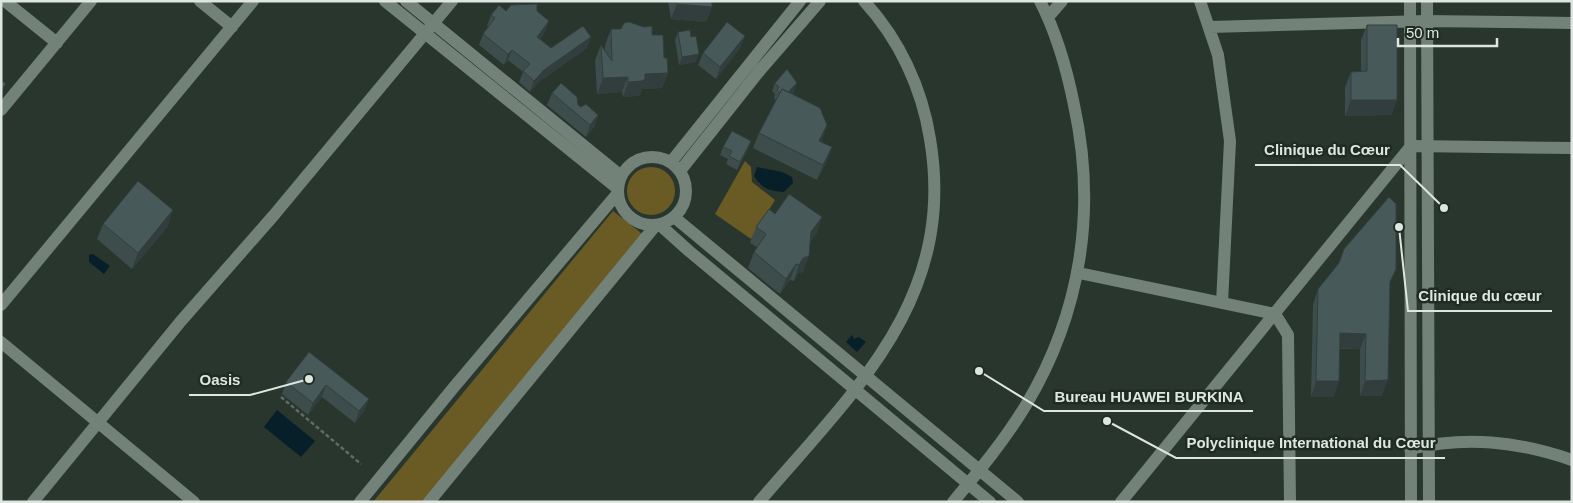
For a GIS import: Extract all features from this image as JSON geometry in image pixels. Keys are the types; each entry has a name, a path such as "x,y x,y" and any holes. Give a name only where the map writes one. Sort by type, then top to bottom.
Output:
{"street":[{"path":"5,1 57,43"},
{"path":"1,110 91,1"},
{"path":"200,1 232,27"},
{"path":"1,305 253,1"},
{"path":"385,1 617,191 620,206 627,215 636,222 658,225 990,502"},
{"path":"406,1 621,176"},
{"path":"33,502 181,321 274,214 452,1"},
{"path":"675,167 800,1"},
{"path":"675,167 820,1"},
{"path":"759,502 866,377 891,340 915,293 930,247 935,210 935,177 928,124 913,77 896,43 864,1"},
{"path":"953,502 980,471 1026,404 1045,368 1079,273 1084,227 1084,168 1080,134 1067,71 1048,17 1040,1"},
{"path":"1048,17 1062,1"},
{"path":"1200,1 1218,55 1230,141 1222,303"},
{"path":"1410,1 1411,502"},
{"path":"1427,1 1429,502"},
{"path":"1210,27 1409,23 1427,21 1572,23"},
{"path":"1411,146 1572,148"},
{"path":"1121,502 1411,146"},
{"path":"360,502 617,191 621,176 631,164 644,158 658,157 675,167 685,183 686,195 682,208 674,218 658,225 429,502"},
{"path":"674,218 1018,502"},
{"path":"1079,273 1275,314 1288,335 1290,502"},
{"path":"1,342 194,502"},
{"path":"1410,448 1428,444 1484,440 1538,448 1572,460"}],"path":[{"path":"281,397 361,464"}],"shaded area":[{"path":"745,161 751,167 752,182 775,200 751,239 715,214"},
{"path":"646,167 656,167 668,174 675,186 675,196 668,208 656,215 646,215 638,211 631,204 627,196 627,186 631,178 638,171"},
{"path":"613,211 645,236 426,502 373,502"}],"water":[{"path":"757,167 782,172 792,177 793,183 784,192 767,188 760,184 754,176"},
{"path":"93,254 110,266 104,274 89,262 89,255"},
{"path":"852,335 854,339 859,337 866,342 857,352 846,342"},
{"path":"277,410 315,441 301,457 264,427"}],"building":[{"path":"676,1 712,1 712,7 677,4"},
{"path":"537,4 537,11 549,21 537,37 551,48 583,26 591,37 544,70 534,81 523,71 530,64 512,50 508,54 483,34 495,18 491,15 499,5 506,11 511,5"},
{"path":"629,22 644,27 652,26 652,35 663,35 664,58 667,58 668,73 645,74 645,79 642,81 628,82 628,77 603,78 601,45 612,61 611,29 621,29 624,23"},
{"path":"727,22 745,36 720,67 703,53"},
{"path":"1367,25 1397,25 1397,100 1351,100 1351,72 1367,71"},
{"path":"690,30 691,37 696,36 699,54 682,57 678,32"},
{"path":"787,69 797,83 788,92 782,89 780,93 777,90 779,87 775,83"},
{"path":"1,80 6,84 1,90"},
{"path":"561,83 577,97 578,105 581,107 586,104 598,115 590,125 552,93"},
{"path":"782,89 820,108 827,125 819,141 832,147 823,165 759,133"},
{"path":"732,131 751,141 740,162 729,156 732,151 723,147"},
{"path":"138,181 173,210 138,253 103,224"},
{"path":"789,194 822,217 811,232 809,256 803,258 799,265 796,264 786,279 754,252 766,234 756,227 769,209 775,214"},
{"path":"1389,197 1396,204 1396,269 1390,282 1388,380 1365,381 1366,334 1340,333 1339,381 1316,381 1318,289 1339,263 1344,249"},
{"path":"309,352 369,399 359,411 326,385 313,403 286,382"}],"place":[{"name":"Clinique du Cœur","path":"1444,208"},
{"name":"Clinique du cœur","path":"1399,227"},
{"name":"Bureau HUAWEI BURKINA","path":"979,371"},
{"name":"Oasis","path":"309,379"},
{"name":"Polyclinique International du Cœur","path":"1107,421"}]}
